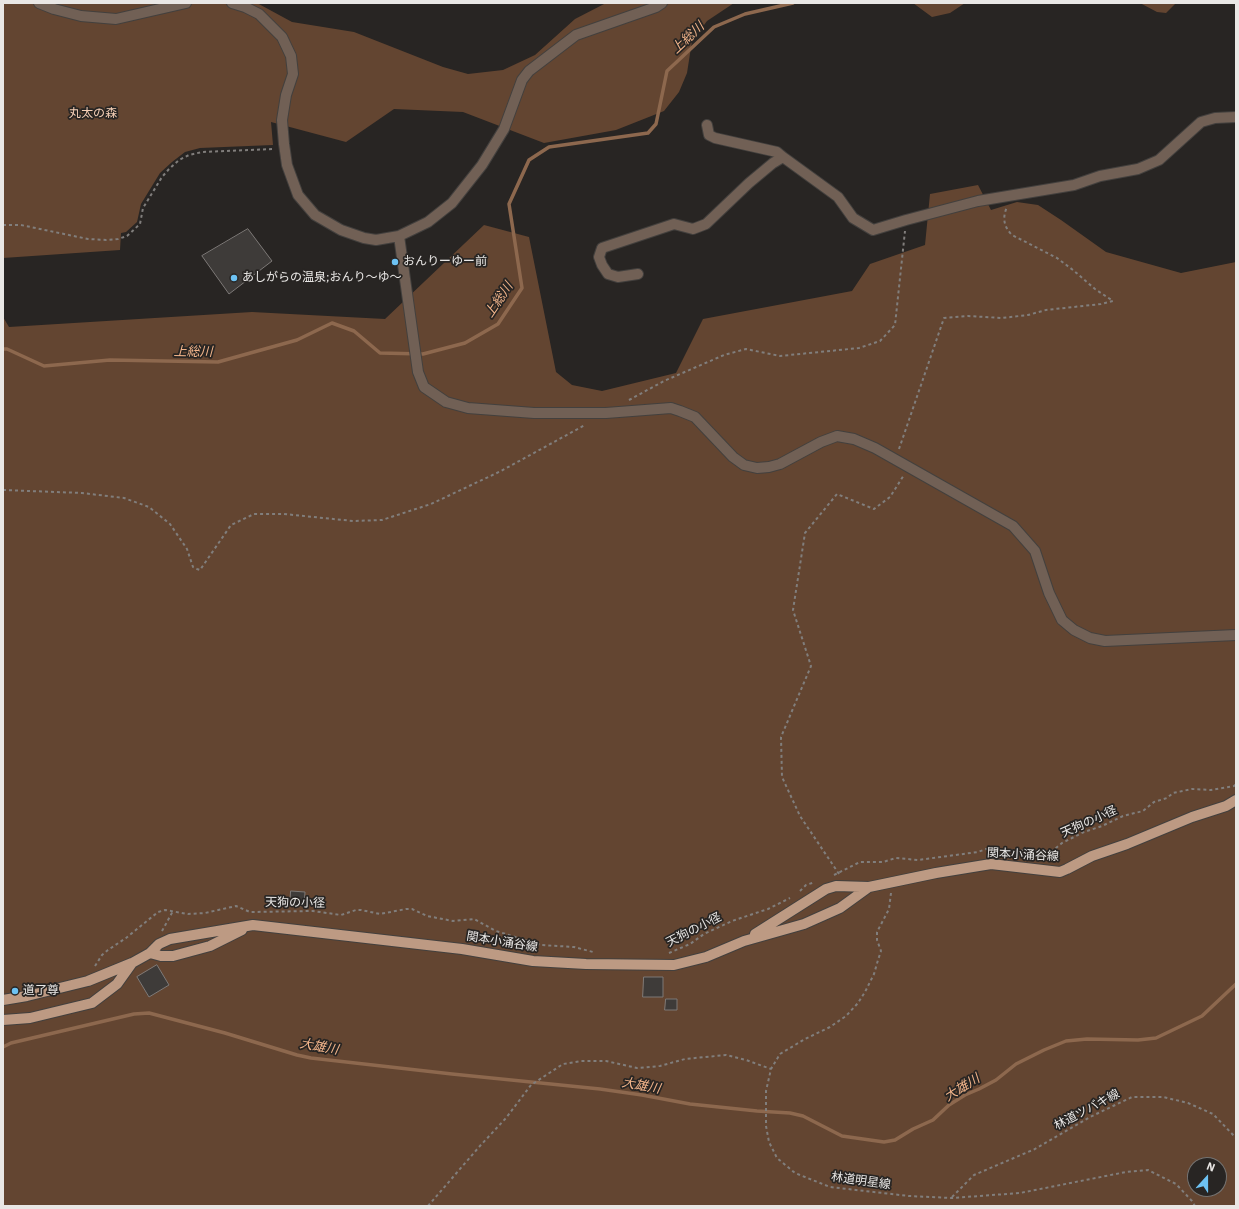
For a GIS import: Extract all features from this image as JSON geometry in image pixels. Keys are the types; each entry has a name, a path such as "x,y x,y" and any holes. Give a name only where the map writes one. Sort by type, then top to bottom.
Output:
{"main road":[{"name":"関本小涌谷線","path":"744,941 826,889 836,886 869,887 936,873 991,864 1060,872 1067,870 1092,856 1127,844 1192,817 1226,806 1236,800"},
{"name":"関本小涌谷線","path":"3,1000 27,996 88,981 132,963 150,953 159,944 170,939 253,925 462,949 533,961 647,966 674,965 706,957 744,941 804,924 840,908 869,887"},
{"path":"150,953 162,956 173,956 210,946 253,925"},
{"name":"関本小涌谷線","path":"3,1020 30,1018 92,1003 117,984 132,963"}],"street":[{"path":"39,3 54,9 81,16 116,19 186,3"},
{"path":"232,3 260,14 282,37 291,56 292,74 286,95 282,120 286,165 298,195 315,215 341,230 364,238 376,240 399,236 428,222 452,203 482,165 504,129 522,80 529,71 576,35 656,7 662,3"},
{"path":"707,126 709,135 715,138 777,152 838,197 853,218 873,230 978,201 1074,185 1100,176 1138,169 1159,160 1201,122 1215,118 1236,117"},
{"path":"638,274 618,277 608,274 602,265 600,257 602,248 674,224 693,229 706,224 749,183 783,156"},
{"path":"399,236 418,372 424,387 446,402 468,408 534,413 606,413 671,408 694,417 744,465 757,468 780,464 822,442 837,436 854,439 875,448 1013,526 1035,551 1049,593 1062,620 1074,630 1090,638 1105,641 1236,635"}],"path":[{"path":"3,225 21,225 88,239 118,239 127,236 140,224 143,208 162,177 179,160 189,155 202,152 284,149"},
{"path":"895,459 944,318 968,316 1002,318 1028,315 1046,310 1101,304 1113,301 1095,289 1057,258 1012,235 1006,229 1004,220 1006,210 1013,196"},
{"path":"625,402 664,381 724,355 746,349 780,356 826,350 859,348 880,341 895,325 906,220"},
{"path":"3,490 82,493 124,498 149,507 170,524 187,549 193,567 200,570 231,525 254,514 284,514 353,522 382,520 431,504 501,471 586,424"},
{"path":"848,886 800,816 782,777 781,737 811,666 793,610 805,533 837,494 874,510 890,497 909,468"},
{"name":"天狗の小径","path":"832,875 860,862 883,862 896,858 918,860 978,852 986,849 1051,852 1070,839 1084,832 1102,826 1123,816 1143,811 1154,802 1167,798 1173,793 1192,789 1211,790 1234,786 1236,784"},
{"path":"796,894 806,886 819,880"},
{"name":"林道明星線","path":"892,883 889,909 877,932 877,940 881,951 874,974 861,998 846,1016 836,1023 780,1054 771,1069 766,1091 766,1126 769,1142 777,1158 795,1173 830,1187 909,1196 952,1198 1020,1193 1126,1172 1148,1170 1176,1184 1195,1206"},
{"name":"天狗の小径","path":"666,954 690,944 704,934 732,921 768,909 792,897"},
{"name":"天狗の小径","path":"94,970 97,963 108,950 126,938 158,912 173,910 182,913 199,913 236,906 250,912 313,910 341,915 356,910 380,914 406,909 427,916 452,920 474,919 496,931 541,945 574,947 593,952 596,955"},
{"path":"428,1206 506,1118 530,1085 563,1064 581,1061 606,1061 637,1068 660,1066 685,1059 726,1055 771,1069"},
{"name":"林道ツバキ線","path":"952,1198 974,1175 1035,1149 1090,1117 1132,1097 1163,1096 1188,1104 1212,1114 1236,1138"}],"green space":[{"name":"丸太の森","path":"3,3 257,3 292,22 354,32 443,67 468,74 503,70 535,55 575,19 606,3 734,3 707,21 692,41 687,73 679,92 664,111 616,130 544,143 463,112 394,109 346,142 271,122 273,145 200,148 185,152 172,162 160,173 141,204 137,222 126,232 121,233 120,250 3,258"},
{"path":"913,3 965,3 950,13 932,17"},
{"path":"1140,3 1176,3 1166,13 1157,12"},
{"path":"978,185 991,210 1017,202 1038,205 1106,252 1181,273 1236,262 1236,1206 3,1206 3,317 9,327 252,312 385,319 484,225 529,237 556,372 572,385 602,391 676,373 703,319 852,291 870,264 925,245 930,194"}],"building":[{"name":"あしがらの温泉;おんり〜ゆ〜","path":"248,229 272,261 229,294 202,256"},
{"path":"291,891 305,892 304,906 290,905"},
{"path":"157,965 169,985 149,997 137,977"},
{"path":"644,977 663,977 663,997 643,997"},
{"path":"666,999 677,999 677,1010 665,1010"}],"waterway":[{"name":"上総川","path":"3,349 7,349 44,366 110,360 218,362 297,340 332,323 354,331 380,353 423,354 465,343 498,324 522,288 509,204 529,160 549,147 648,133 656,124 667,71 714,27 745,14 793,3"},
{"name":"大雄川","path":"3,1047 11,1043 134,1014 149,1013 311,1058 600,1089 690,1104 790,1113 803,1116 842,1136 884,1142 895,1140 913,1129 933,1120 949,1105 965,1095 996,1080 1016,1064 1044,1050 1066,1041 1087,1039 1138,1040 1156,1038 1202,1016 1236,984"}],"place":[{"name":"おんりーゆー前","path":"395,262"},
{"name":"あしがらの温泉;おんり〜ゆ〜","path":"234,278"},
{"name":"道了尊","path":"15,991"}]}
